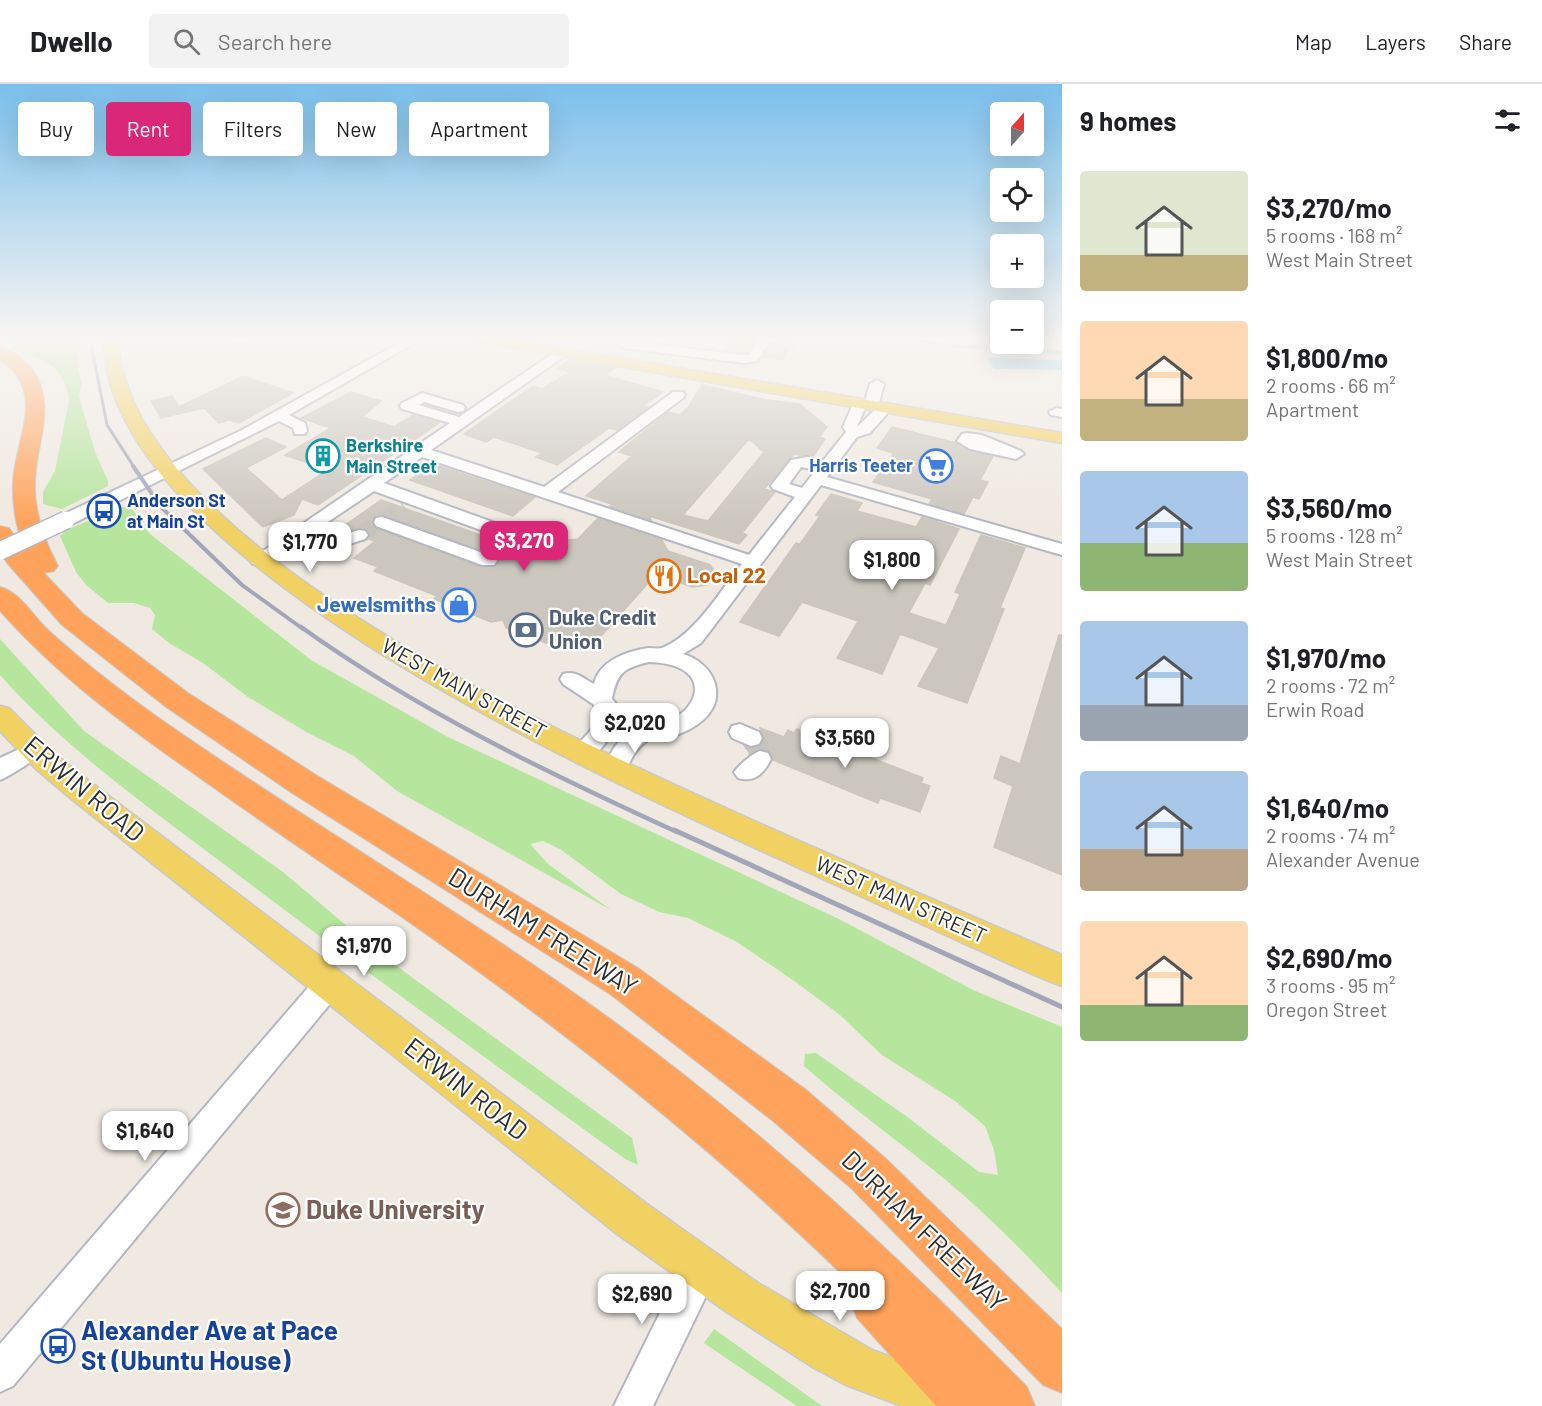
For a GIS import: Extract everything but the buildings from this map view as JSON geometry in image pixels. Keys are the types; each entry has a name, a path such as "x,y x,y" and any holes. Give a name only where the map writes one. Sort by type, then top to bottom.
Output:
{"highway":[{"path":"38,400 24,481 26,509 33,542 46,567 62,590 131,667"},
{"name":"DURHAM FREEWAY","path":"0,533 18,559 64,611 131,667 304,784 624,981 789,1105 868,1173 1061,1354"},
{"path":"0,595 36,634 100,691 592,1031 720,1132 830,1228 918,1328 970,1406"},
{"path":"918,1328 1008,1406"}],"main road":[{"name":"WEST MAIN STREET","path":"125,400 143,437 160,463 230,535 302,592 402,656 495,709 615,770 812,861 1062,971"},
{"path":"835,400 872,406 1060,423"},
{"name":"ERWIN ROAD","path":"0,715 34,750 79,789 632,1219 701,1269 838,1357 862,1369 970,1406"}],"street":[{"path":"0,551 169,471 308,400"},
{"path":"417,400 402,408 460,415"},
{"path":"431,400 460,415"},
{"path":"259,560 281,548 373,485 420,451 460,415 485,400"},
{"path":"546,492 672,400"},
{"path":"664,655 694,638 854,433 865,430 873,400"},
{"path":"425,411 439,402"},
{"path":"854,433 850,427 872,406"},
{"path":"279,416 300,426 300,431"},
{"path":"420,451 753,562"},
{"path":"806,495 779,486 796,463 807,462 822,474 1062,550"},
{"path":"373,485 410,504 506,532 514,538 507,545"},
{"path":"382,522 488,561"},
{"path":"324,547 359,535"},
{"path":"693,665 694,638"},
{"path":"664,655 693,665 705,682 706,699 701,710 688,722 672,728 647,730 629,724 570,680 606,676 625,661 642,656 664,655"},
{"path":"581,753 600,735 605,706 606,676"},
{"path":"615,770 625,747 647,730"},
{"path":"0,771 12,761 34,750"},
{"path":"0,1373 329,984"},
{"path":"633,1406 701,1269"}],"green space":[{"path":"69,400 80,400 108,486 62,509 43,504 43,492 55,471"},
{"path":"129,505 150,534 311,660 448,737 839,919 973,990 1062,1027 1062,1293 1006,1235 962,1194 804,1066 805,1054 816,1053 906,1116 979,1172 998,1175 994,1150 985,1126 955,1101 882,1055 840,1015 797,983 737,942 688,918 659,912 621,894 560,849 543,841 530,844 548,864 611,910 397,791 354,756 308,733 248,697 203,663 169,643 152,629 155,615 150,608 134,603 108,603 86,585 76,572 60,536 68,529"},
{"path":"0,639 84,731 283,872 380,954 632,1138 638,1165 625,1159 379,980 112,779 26,703 0,675"},
{"path":"714,1329 822,1406 797,1406 704,1343"}],"tunnel":[{"path":"359,535 405,508"},
{"path":"751,738 759,748 760,759"}],"railway":[{"path":"102,400 107,425 134,467"},
{"path":"133,466 161,507 242,585 303,629"},
{"path":"301,627 345,657 437,713 580,787 677,832"},
{"path":"674,830 1062,1007"}],"place":[{"name":"Berkshire Main Street","path":"323,456"},
{"name":"Harris Teeter","path":"936,466"},
{"name":"Anderson St at Main St","path":"104,511"},
{"name":"Local 22","path":"664,576"},
{"name":"Jewelsmiths","path":"459,605"},
{"name":"Duke Credit Union","path":"526,630"},
{"name":"Duke University","path":"283,1210"},
{"name":"Alexander Ave at Pace St (Ubuntu House)","path":"58,1346"}]}
